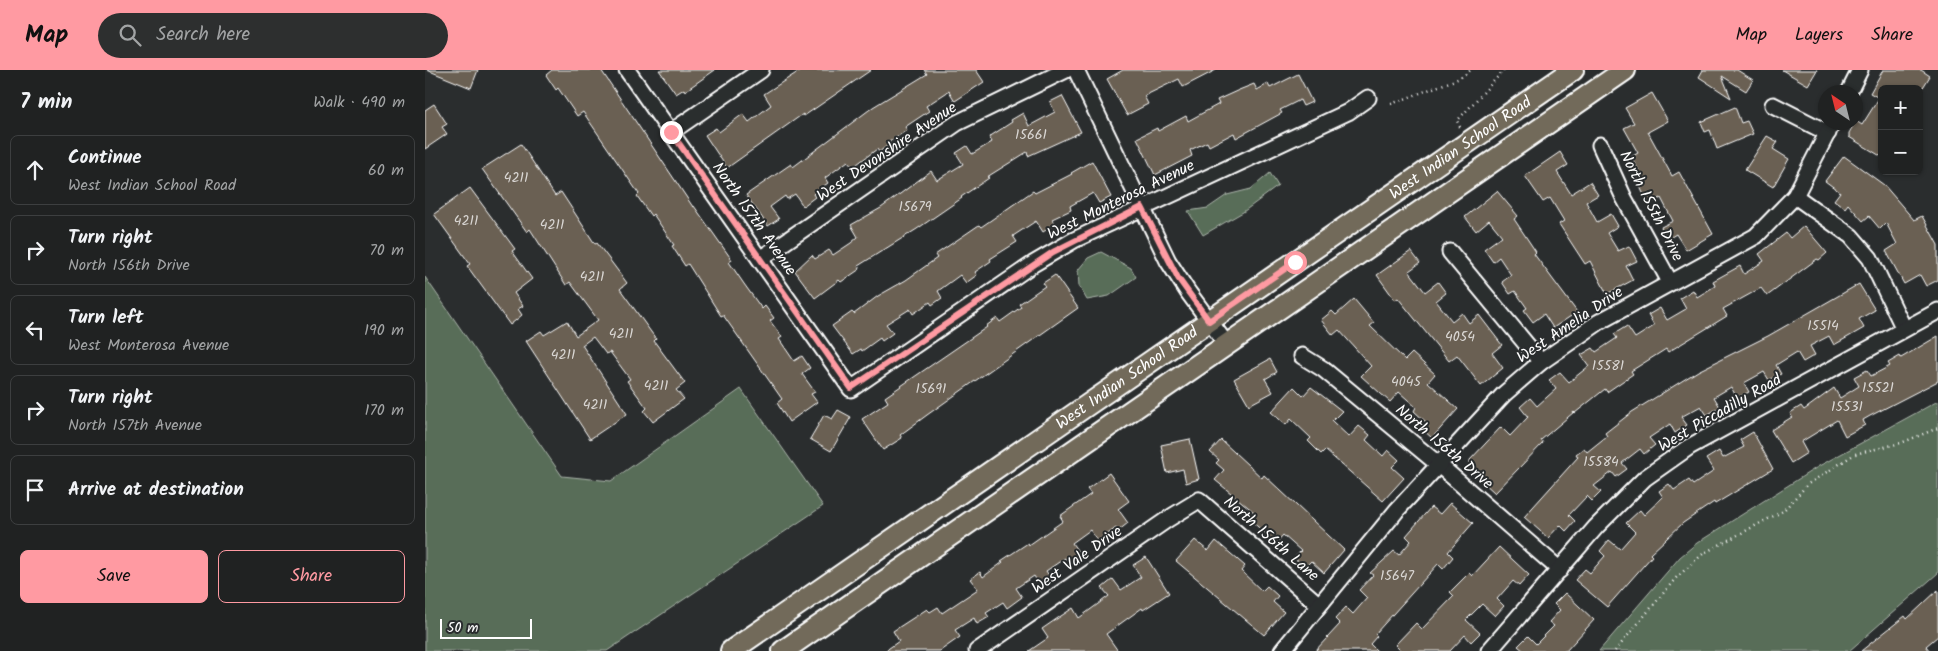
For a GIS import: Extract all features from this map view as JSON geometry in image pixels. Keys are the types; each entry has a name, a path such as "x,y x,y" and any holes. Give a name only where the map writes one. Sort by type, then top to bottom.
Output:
{"main road":[{"name":"West Indian School Road","path":"731,651 1573,70"},
{"name":"West Indian School Road","path":"783,651 1625,70"}],"street":[{"name":"North 157th Avenue","path":"627,70 851,388"},
{"path":"671,132 761,70"},
{"name":"West Devonshire Avenue","path":"760,259 957,123 1066,70"},
{"path":"1077,70 1178,278 1227,345"},
{"path":"1852,85 1860,70"},
{"name":"West Monterosa Avenue","path":"851,388 1046,256 1074,240 1348,112 1368,98"},
{"path":"1773,104 1818,123"},
{"name":"West Amelia Drive","path":"1282,651 1397,510 1504,394 1541,362 1599,322 1757,236 1795,196 1830,130"},
{"name":"North 155th Drive","path":"1600,144 1624,198 1670,282"},
{"path":"1795,196 1851,236 1870,258 1904,329"},
{"path":"1450,252 1541,362"},
{"name":"West Piccadilly Road","path":"1489,651 1596,527 1645,478 1689,447 1938,311"},
{"name":"North 156th Drive","path":"1302,356 1323,369 1439,464 1560,570"},
{"name":"North 156th Lane","path":"1199,500 1319,605"},
{"name":"West Vale Drive","path":"977,651 1199,500"}],"path":[{"path":"1391,104 1460,78 1471,70"},
{"path":"1460,127 1457,121 1504,70"},
{"path":"1615,651 1682,572 1704,553 1783,511 1808,484 1855,454 1901,444 1938,428"}],"green space":[{"path":"1270,173 1278,186 1243,212 1203,235 1188,211 1208,208 1227,195 1251,189"},
{"path":"1101,252 1131,268 1136,277 1109,296 1087,300 1079,286 1078,270 1088,258"},
{"path":"425,277 562,476 611,481 741,389 823,506 607,651 425,651"},
{"path":"1938,401 1938,573 1849,651 1599,651 1680,557 1697,543 1819,466"}],"building":[{"path":"427,70 478,70 471,88"},
{"path":"552,70 601,70 693,207 732,260 729,262 744,284 762,309 765,306 774,318 770,321 782,337 779,339 794,361 802,356 810,368 802,374 815,392 811,394 817,402 789,422 777,403 782,399 723,315 721,316 688,264 685,266 672,246 674,245 653,214 651,216 637,196 639,194 583,112 577,116 558,88 556,90 546,75"},
{"path":"659,70 715,70 685,91 684,89 676,94"},
{"path":"801,70 871,70 804,116 803,114 727,168 705,135 716,128 719,132 743,114 749,122 771,105 764,94"},
{"path":"924,70 976,70 984,82 955,101 949,91 926,106 929,111 905,127 907,130 889,142 890,144 879,152 877,149 853,167 848,161 825,178 828,183 813,194 815,197 803,206 795,194 787,199 785,196 770,207 779,219 768,226 746,195 791,164 793,167 873,107 927,74"},
{"path":"1123,70 1216,70 1183,87 1179,79 1144,96 1148,104 1127,115 1107,79"},
{"path":"1703,70 1737,70 1753,80 1746,91 1722,76 1731,98 1699,77"},
{"path":"1782,70 1817,70 1808,85"},
{"path":"1883,70 1921,70 1930,76 1923,87 1923,85 1878,85 1878,97 1870,93"},
{"path":"1298,74 1312,102 1303,106 1300,100 1280,110 1282,113 1236,138 1234,133 1209,146 1207,142 1190,150 1192,156 1155,175 1137,138 1157,128 1158,131 1186,116 1188,121 1219,104 1217,100 1254,84 1257,90 1268,84 1270,88"},
{"path":"1652,93 1668,121 1648,132 1672,176 1679,172 1713,234 1686,250 1676,234 1668,239 1661,227 1673,221 1661,198 1649,204 1642,191 1635,174 1639,171 1631,157 1638,153 1624,128 1634,123 1625,108"},
{"path":"1062,96 1081,132 1028,156 1027,152 987,177 989,178 962,198 858,266 860,269 841,282 839,280 815,298 795,271 812,255 815,259 829,250 833,255 851,243 858,237 851,225 881,208 931,171 937,180 963,164 956,153 967,146 972,154 992,142 989,137 1023,113 1029,126 1055,112 1050,102"},
{"path":"1878,100 1878,155 1849,137 1851,130 1863,130 1863,123"},
{"path":"434,104 447,124 442,127 447,134 425,149 425,110"},
{"path":"1735,107 1741,123 1747,121 1753,134 1717,149 1710,130 1705,132 1701,122"},
{"path":"1767,136 1778,142 1773,149 1789,159 1773,187 1745,170"},
{"path":"521,144 555,196 561,192 595,244 597,243 627,283 620,289 656,339 654,341 685,383 676,390 684,399 653,422 644,411 647,408 627,381 630,379 610,352 606,354 593,337 582,345 627,414 590,439 526,341 541,331 544,335 567,321 576,336 598,320 570,282 566,285 530,229 527,232 482,169"},
{"path":"1560,152 1568,165 1557,172 1571,194 1590,182 1598,195 1586,202 1597,222 1611,214 1618,226 1607,233 1618,251 1629,246 1637,261 1626,266 1633,280 1607,294 1590,261 1585,264 1559,224 1564,221 1550,198 1543,202 1525,176"},
{"path":"1844,156 1884,185 1914,220 1922,216 1938,245 1938,280 1926,286 1920,275 1904,284 1886,251 1897,244 1886,223 1880,229 1869,216 1863,221 1848,204 1845,208 1834,200 1840,192 1825,181"},
{"path":"1092,161 1111,197 1099,203 1093,193 1070,206 1071,210 1052,219 1055,224 1043,232 1036,221 1013,236 1017,242 990,259 991,261 975,272 977,275 966,283 960,275 938,291 942,298 932,305 930,302 913,314 910,309 886,324 893,333 882,341 880,338 862,351 861,349 853,354 832,326 906,280 937,258 935,255 979,225 981,227 1033,191 1035,193 1072,174"},
{"path":"470,188 515,249 512,251 532,279 514,293 523,306 518,309 522,315 510,325 467,266 470,264 434,214"},
{"path":"1497,191 1518,216 1514,219 1536,252 1534,254 1577,312 1553,328 1544,314 1533,322 1524,310 1527,308 1515,291 1510,294 1502,282 1511,275 1499,257 1493,262 1484,249 1502,236 1489,220 1476,231 1465,217"},
{"path":"1804,226 1827,253 1819,260 1817,259 1767,296 1761,288 1723,309 1727,316 1668,352 1666,349 1631,371 1633,374 1607,392 1605,389 1541,440 1543,443 1495,493 1470,470 1470,460 1501,427 1510,436 1528,417 1520,407 1530,398 1537,406 1556,389 1549,380 1560,372 1569,382 1589,366 1581,355 1593,348 1596,352 1617,338 1614,334 1627,326 1635,338 1654,326 1648,315 1660,308 1667,320 1686,309 1680,298 1693,290 1697,297 1715,286 1713,281 1740,266 1744,274 1764,261 1759,254 1786,233 1790,238"},
{"path":"1411,251 1420,263 1409,271 1425,292 1438,282 1446,293 1436,301 1452,321 1462,313 1469,323 1479,315 1502,345 1492,353 1503,368 1481,386 1457,355 1449,361 1398,298 1395,300 1377,275"},
{"path":"1055,275 1078,308 927,415 900,435 902,438 883,450 862,419 888,402 885,397 987,327 997,318 1000,322 1021,307 1019,304 1045,286 1043,283"},
{"path":"1859,284 1875,310 1859,319 1864,328 1834,345 1829,336 1810,346 1815,355 1803,362 1797,352 1776,365 1781,374 1769,380 1764,372 1744,383 1749,392 1737,398 1731,387 1714,397 1720,407 1707,415 1701,406 1681,417 1687,425 1675,433 1670,424 1649,438 1655,445 1644,454 1640,449 1622,463 1627,469 1616,477 1612,472 1594,486 1601,492 1592,501 1587,496 1569,515 1575,521 1566,531 1560,525 1548,538 1524,517 1578,457 1576,454 1584,448 1587,452 1607,436 1605,433 1632,412 1698,371 1768,336"},
{"path":"1354,299 1374,323 1370,326 1405,360 1412,353 1435,374 1428,382 1458,409 1432,438 1422,429 1427,423 1414,411 1416,407 1399,392 1390,402 1361,376 1371,366 1339,330 1333,335 1321,320 1332,311 1336,315"},
{"path":"1938,336 1938,381 1863,420 1865,425 1845,436 1837,420 1801,442 1807,453 1791,463 1771,430 1792,417 1790,413 1801,406 1804,410 1834,388 1840,398 1859,386 1854,377 1867,370 1871,376 1890,366 1888,363 1900,356 1901,358"},
{"path":"1270,359 1277,372 1265,379 1273,392 1249,405 1234,379"},
{"path":"1294,387 1303,396 1311,387 1342,411 1332,421 1349,437 1359,426 1370,435 1366,440 1383,456 1388,450 1399,460 1392,467 1404,478 1383,501 1325,450 1321,454 1308,441 1311,438 1291,419 1286,425 1271,412"},
{"path":"838,410 851,417 831,451 810,439 824,415 832,419"},
{"path":"1753,432 1773,469 1715,504 1714,502 1683,523 1650,554 1652,556 1607,607 1575,580 1585,569 1590,573 1605,556 1600,551 1609,540 1620,549 1635,532 1626,523 1640,510 1644,515 1663,497 1659,491 1669,484 1674,490 1689,480 1693,485 1714,471 1706,459 1719,451 1723,458 1744,447 1740,440"},
{"path":"1190,439 1199,479 1186,483 1183,469 1167,473 1161,445"},
{"path":"1221,440 1262,478 1264,475 1344,550 1324,573 1311,561 1305,567 1294,558 1301,551 1283,535 1276,543 1248,518 1254,512 1215,480 1224,470 1216,463 1219,460 1210,452"},
{"path":"1109,473 1129,501 1118,509 1128,523 1118,531 1116,528 1098,541 1090,530 1072,543 1081,556 1070,564 1065,558 1046,571 1050,577 1039,584 1034,576 1016,588 1022,597 1007,608 1003,602 986,613 989,617 977,624 974,618 955,630 960,637 940,651 885,651 899,641 893,631 927,609 930,612 938,607 942,613 978,589 970,579 980,572 983,577 1003,562 1001,561 1028,543 1029,545 1063,521 1060,516 1091,494 1087,489"},
{"path":"1450,503 1473,523 1448,552 1453,557 1443,569 1438,564 1375,634 1377,636 1370,644 1377,651 1315,651 1340,624 1335,619 1346,607 1353,614 1367,598 1359,590 1373,575 1370,573 1394,551 1399,555 1411,541 1406,536 1431,507 1440,514"},
{"path":"1195,540 1208,551 1216,541 1245,566 1241,571 1262,591 1267,586 1278,596 1273,602 1284,612 1264,635 1176,561"},
{"path":"1499,547 1529,575 1519,586 1513,581 1497,599 1504,606 1495,616 1482,604 1466,620 1480,633 1471,642 1465,635 1450,651 1401,651 1395,645 1416,623 1422,629 1454,596 1450,592 1469,573 1472,576"},
{"path":"1146,557 1169,593 1143,610 1142,608 1106,634 1118,651 1029,651 1048,638 1042,629 1058,618 1073,608 1079,618 1109,596 1102,588 1113,579 1121,590 1141,577 1133,565"},
{"path":"1938,590 1938,636 1926,646 1930,651 1861,651 1905,616 1907,619"},
{"path":"1565,593 1594,620 1566,651 1524,651 1518,646 1528,636 1536,644 1554,626 1549,622 1560,610 1554,604"}],"route":[{"path":"671,132 851,388 1033,264 1074,240 1142,207 1168,261 1209,321 1295,262"}]}
